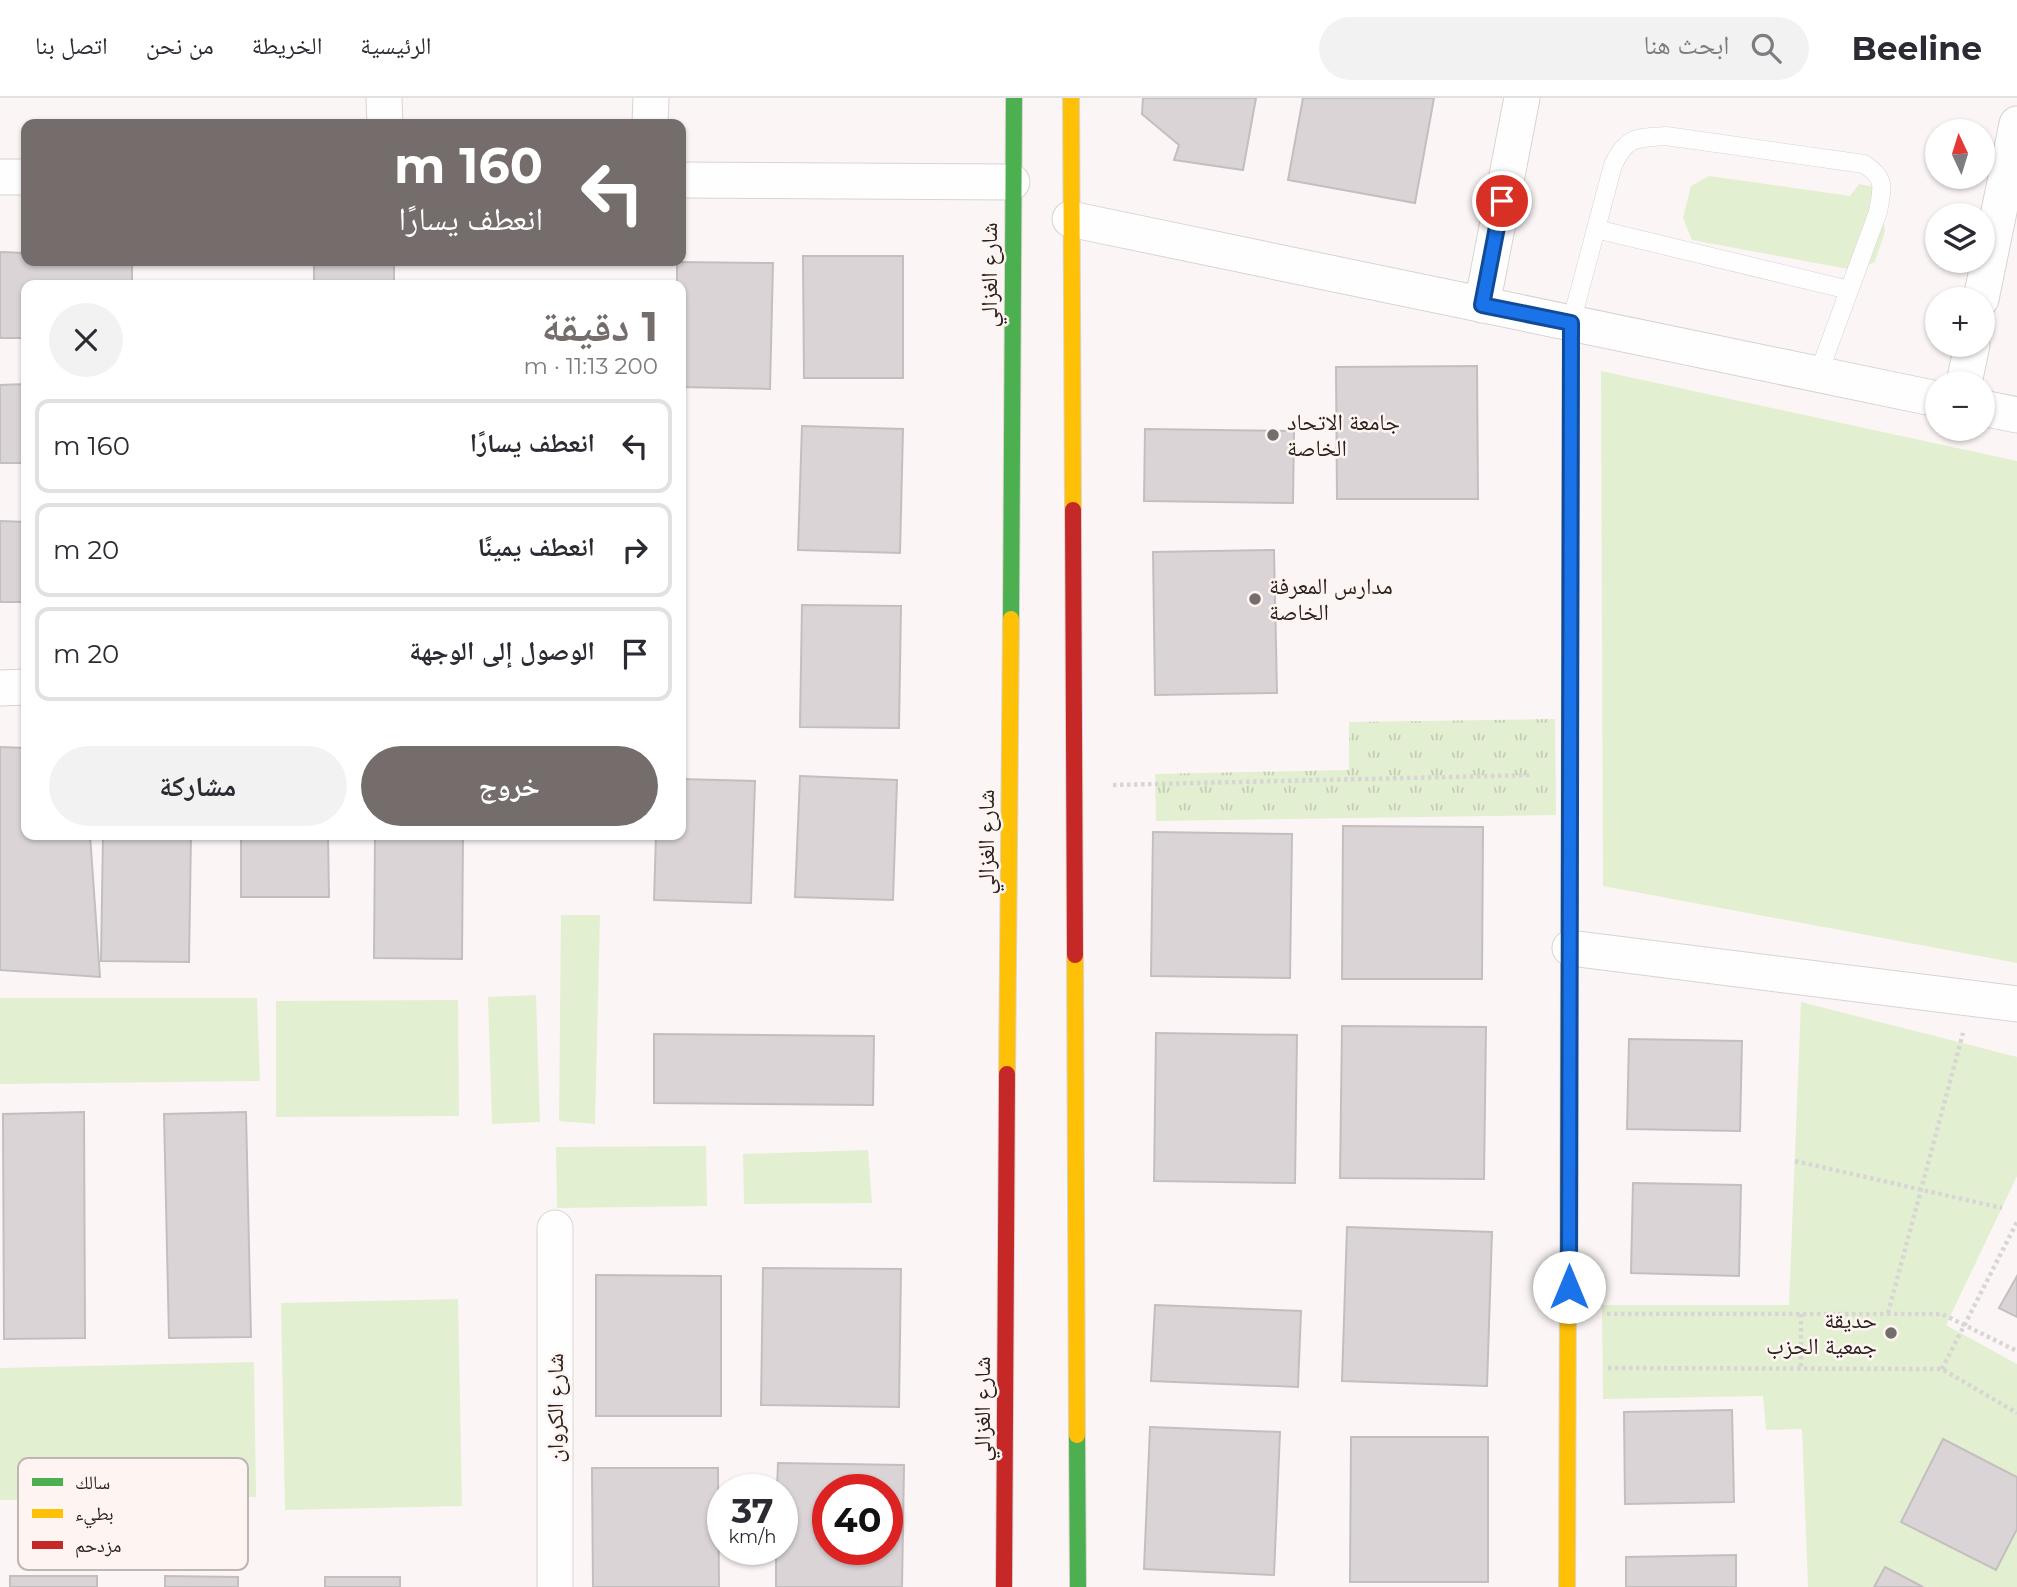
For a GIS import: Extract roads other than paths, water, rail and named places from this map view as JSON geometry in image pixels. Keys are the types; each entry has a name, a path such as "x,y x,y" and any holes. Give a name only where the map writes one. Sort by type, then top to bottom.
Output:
{"main road":[{"name":"شارع الغزالي","path":"1004,1587 1013,98"},
{"path":"1071,98 1078,1587"},
{"path":"1567,1587 1571,323"}],"street":[{"path":"384,98 385,119"},
{"path":"650,119 651,98"},
{"path":"1482,305 1522,98"},
{"path":"1984,287 2017,124"},
{"path":"0,177 21,177"},
{"path":"686,180 1012,182"},
{"path":"1070,219 1925,396"},
{"path":"1995,410 2017,415"},
{"path":"0,688 21,687"},
{"path":"1570,948 2017,1003"},
{"name":"شارع الكروان","path":"555,1228 555,1587"}],"lane":[{"path":"1571,323 1613,165 1622,146 1639,137 1666,136 1864,164 1878,173 1882,184 1878,212 1818,374"},
{"path":"1596,229 1849,290"}],"place":[{"name":"جامعة الاتحاد الخاصة","path":"1273,435"},
{"name":"مدارس المعرفة الخاصة","path":"1255,599"},
{"name":"حديقة جمعية الحزب","path":"1891,1333"}]}
